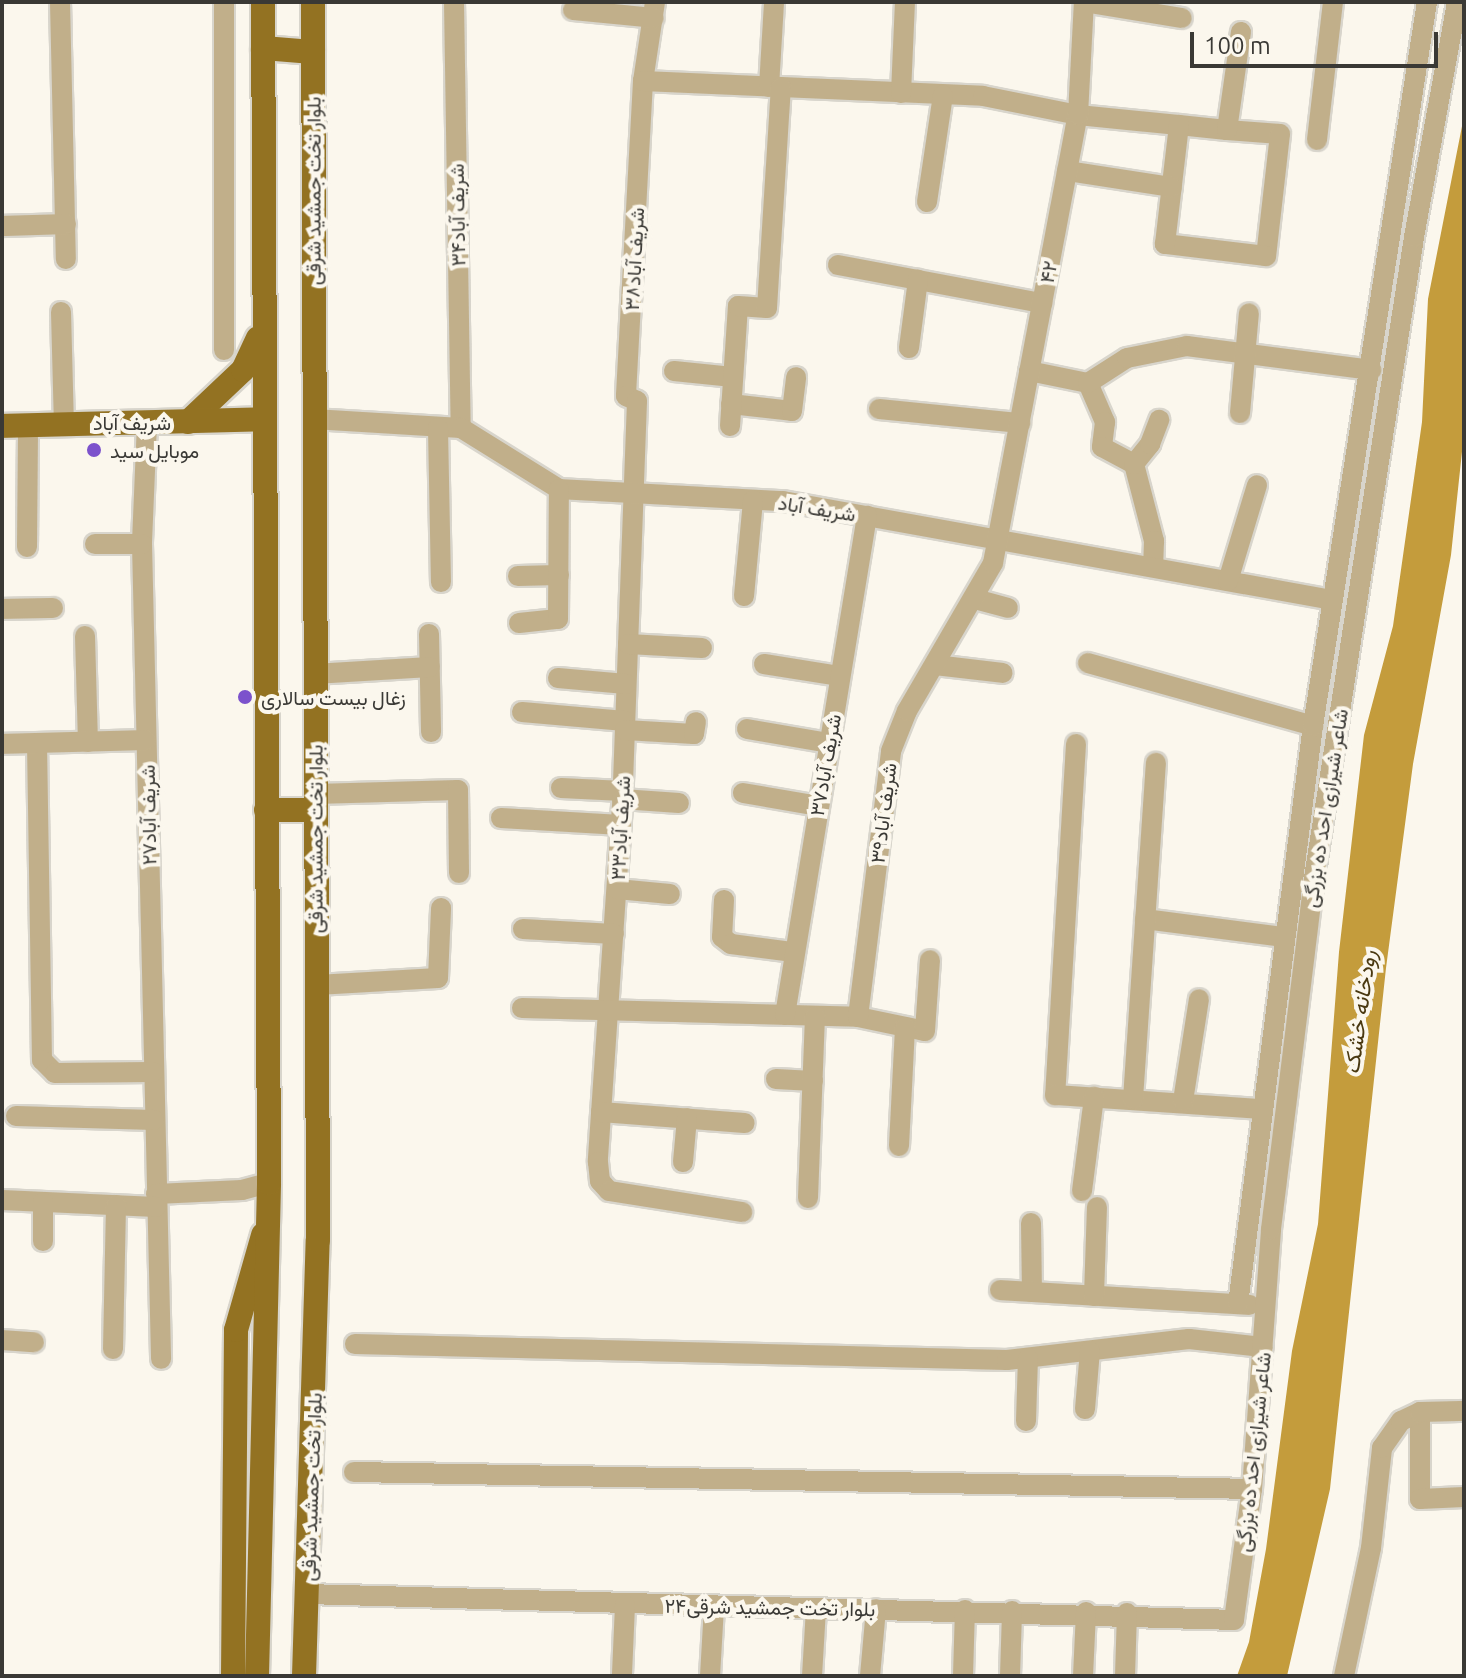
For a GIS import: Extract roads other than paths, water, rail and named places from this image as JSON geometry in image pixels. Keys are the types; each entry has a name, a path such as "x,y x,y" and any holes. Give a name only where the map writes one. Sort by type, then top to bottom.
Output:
{"main road":[{"path":"257,1676 269,1183 262,419 263,2"},
{"name":"بلوار تخت جمشید شرقی","path":"304,1676 318,1254 313,2"},
{"path":"263,48 313,52"},
{"path":"188,422 243,370 262,329"},
{"name":"شریف آباد","path":"2,426 262,419"},
{"path":"266,810 315,802"},
{"path":"233,1676 236,1330 250,1265 268,1221"}],"street":[{"path":"60,2 66,259"},
{"path":"224,2 224,350"},
{"name":"شریف آباد۳۴","path":"454,2 461,428"},
{"path":"730,426 738,306 767,308 775,87 774,2"},
{"path":"901,93 905,2"},
{"path":"1084,2 1182,18"},
{"name":"۴۲","path":"998,539 1078,115 1084,2"},
{"path":"1317,140 1333,2"},
{"path":"1238,1304 1260,1109 1313,726 1427,2"},
{"name":"شاعر شیرازی احد ده بزرگی","path":"1234,1620 1252,1489 1266,1306 1314,878 1414,237 1457,2"},
{"path":"573,10 654,10"},
{"name":"شریف آباد۳۸","path":"633,494 637,401 626,396 643,81 654,10"},
{"path":"1227,130 1241,32"},
{"path":"643,81 983,96 1078,115 1280,134 1266,256 1165,244 1179,125"},
{"path":"927,202 943,95"},
{"path":"1067,171 1172,187"},
{"path":"2,226 66,224"},
{"path":"838,265 1042,303"},
{"path":"909,348 918,280"},
{"path":"61,312 64,423"},
{"path":"1240,413 1249,352 1249,313"},
{"path":"1029,371 1088,383 1127,358 1187,346 1371,370"},
{"path":"674,371 733,377"},
{"path":"731,404 792,411 796,377"},
{"path":"1088,383 1105,422 1102,447 1134,464 1154,541 1153,567"},
{"path":"879,409 1020,423"},
{"path":"313,419 461,428"},
{"path":"1134,464 1150,444 1159,420"},
{"name":"شریف آباد۲۷","path":"147,423 142,544 161,1359"},
{"path":"27,547 28,425"},
{"path":"438,428 441,582"},
{"name":"شریف آباد","path":"461,428 559,489 753,500 867,516 1332,600"},
{"path":"1228,581 1257,485"},
{"path":"519,623 558,619 559,489"},
{"name":"شریف آباد۳۳","path":"633,494 623,795 611,1009 598,1162 600,1181 609,1191 742,1212"},
{"path":"744,596 753,500"},
{"name":"شریف آباد۳۷","path":"785,1015 867,516"},
{"name":"شریف آباد۳۹","path":"858,1017 891,751 935,665 975,599 998,539"},
{"path":"95,544 142,544"},
{"path":"518,576 559,575"},
{"path":"975,599 1008,608"},
{"path":"2,609 53,608"},
{"path":"429,634 431,732"},
{"path":"85,636 88,742"},
{"path":"628,644 702,648"},
{"path":"1088,663 1313,726"},
{"path":"764,664 840,676"},
{"path":"935,665 1003,673"},
{"path":"314,674 430,667"},
{"path":"558,678 626,684"},
{"path":"522,712 694,734 696,722"},
{"path":"747,729 829,743"},
{"path":"2,744 146,740"},
{"path":"37,743 42,1060 55,1073 153,1072"},
{"path":"1076,744 1055,1095 1183,1101 1260,1109"},
{"path":"1133,1099 1156,763"},
{"path":"561,788 679,803"},
{"path":"315,802 458,790 459,873"},
{"path":"743,793 818,806"},
{"path":"501,818 621,825"},
{"path":"617,889 670,894"},
{"path":"724,900 722,937 731,944 793,952"},
{"path":"317,985 438,978 441,908"},
{"path":"1145,919 1284,937"},
{"path":"523,929 614,934"},
{"path":"899,1146 915,1029 930,960"},
{"path":"1183,1101 1199,999"},
{"path":"522,1008 858,1017 915,1029"},
{"path":"808,1198 815,1016"},
{"path":"776,1079 813,1081"},
{"path":"1082,1191 1094,1097"},
{"path":"601,1112 745,1123"},
{"path":"16,1116 154,1120"},
{"path":"683,1162 687,1118"},
{"path":"2,1200 116,1205 242,1190 269,1183"},
{"path":"43,1202 43,1241"},
{"path":"113,1349 116,1205"},
{"path":"1094,1296 1097,1207"},
{"path":"1031,1223 1032,1292"},
{"path":"1000,1290 1266,1306"},
{"path":"355,1344 1028,1358 1189,1339 1263,1347"},
{"path":"2,1340 34,1342"},
{"path":"1085,1409 1090,1351"},
{"path":"1026,1421 1028,1358"},
{"path":"1344,1676 1371,1548 1382,1448 1401,1421 1420,1412 1464,1411"},
{"path":"1420,1412 1420,1499 1464,1497"},
{"path":"354,1472 1252,1489"},
{"name":"بلوار تخت جمشید شرقی۲۴","path":"306,1594 625,1605 1127,1613 1234,1620"},
{"path":"622,1674 625,1605"},
{"path":"710,1676 714,1606"},
{"path":"812,1676 816,1608"},
{"path":"870,1676 876,1609"},
{"path":"963,1676 965,1610"},
{"path":"1010,1676 1012,1611"},
{"path":"1083,1676 1086,1612"},
{"path":"1125,1676 1127,1613"}],"water":[{"name":"رودخانه خشک","path":"1464,116 1464,433 1451,555 1413,764 1386,968 1330,1489 1287,1676 1237,1676 1249,1642 1266,1549 1292,1351 1318,1224 1339,952 1364,735 1393,626 1422,422 1428,299"}],"place":[{"name":"موبایل سید","path":"94,450"},
{"name":"زغال بیست سالاری","path":"245,697"}]}
